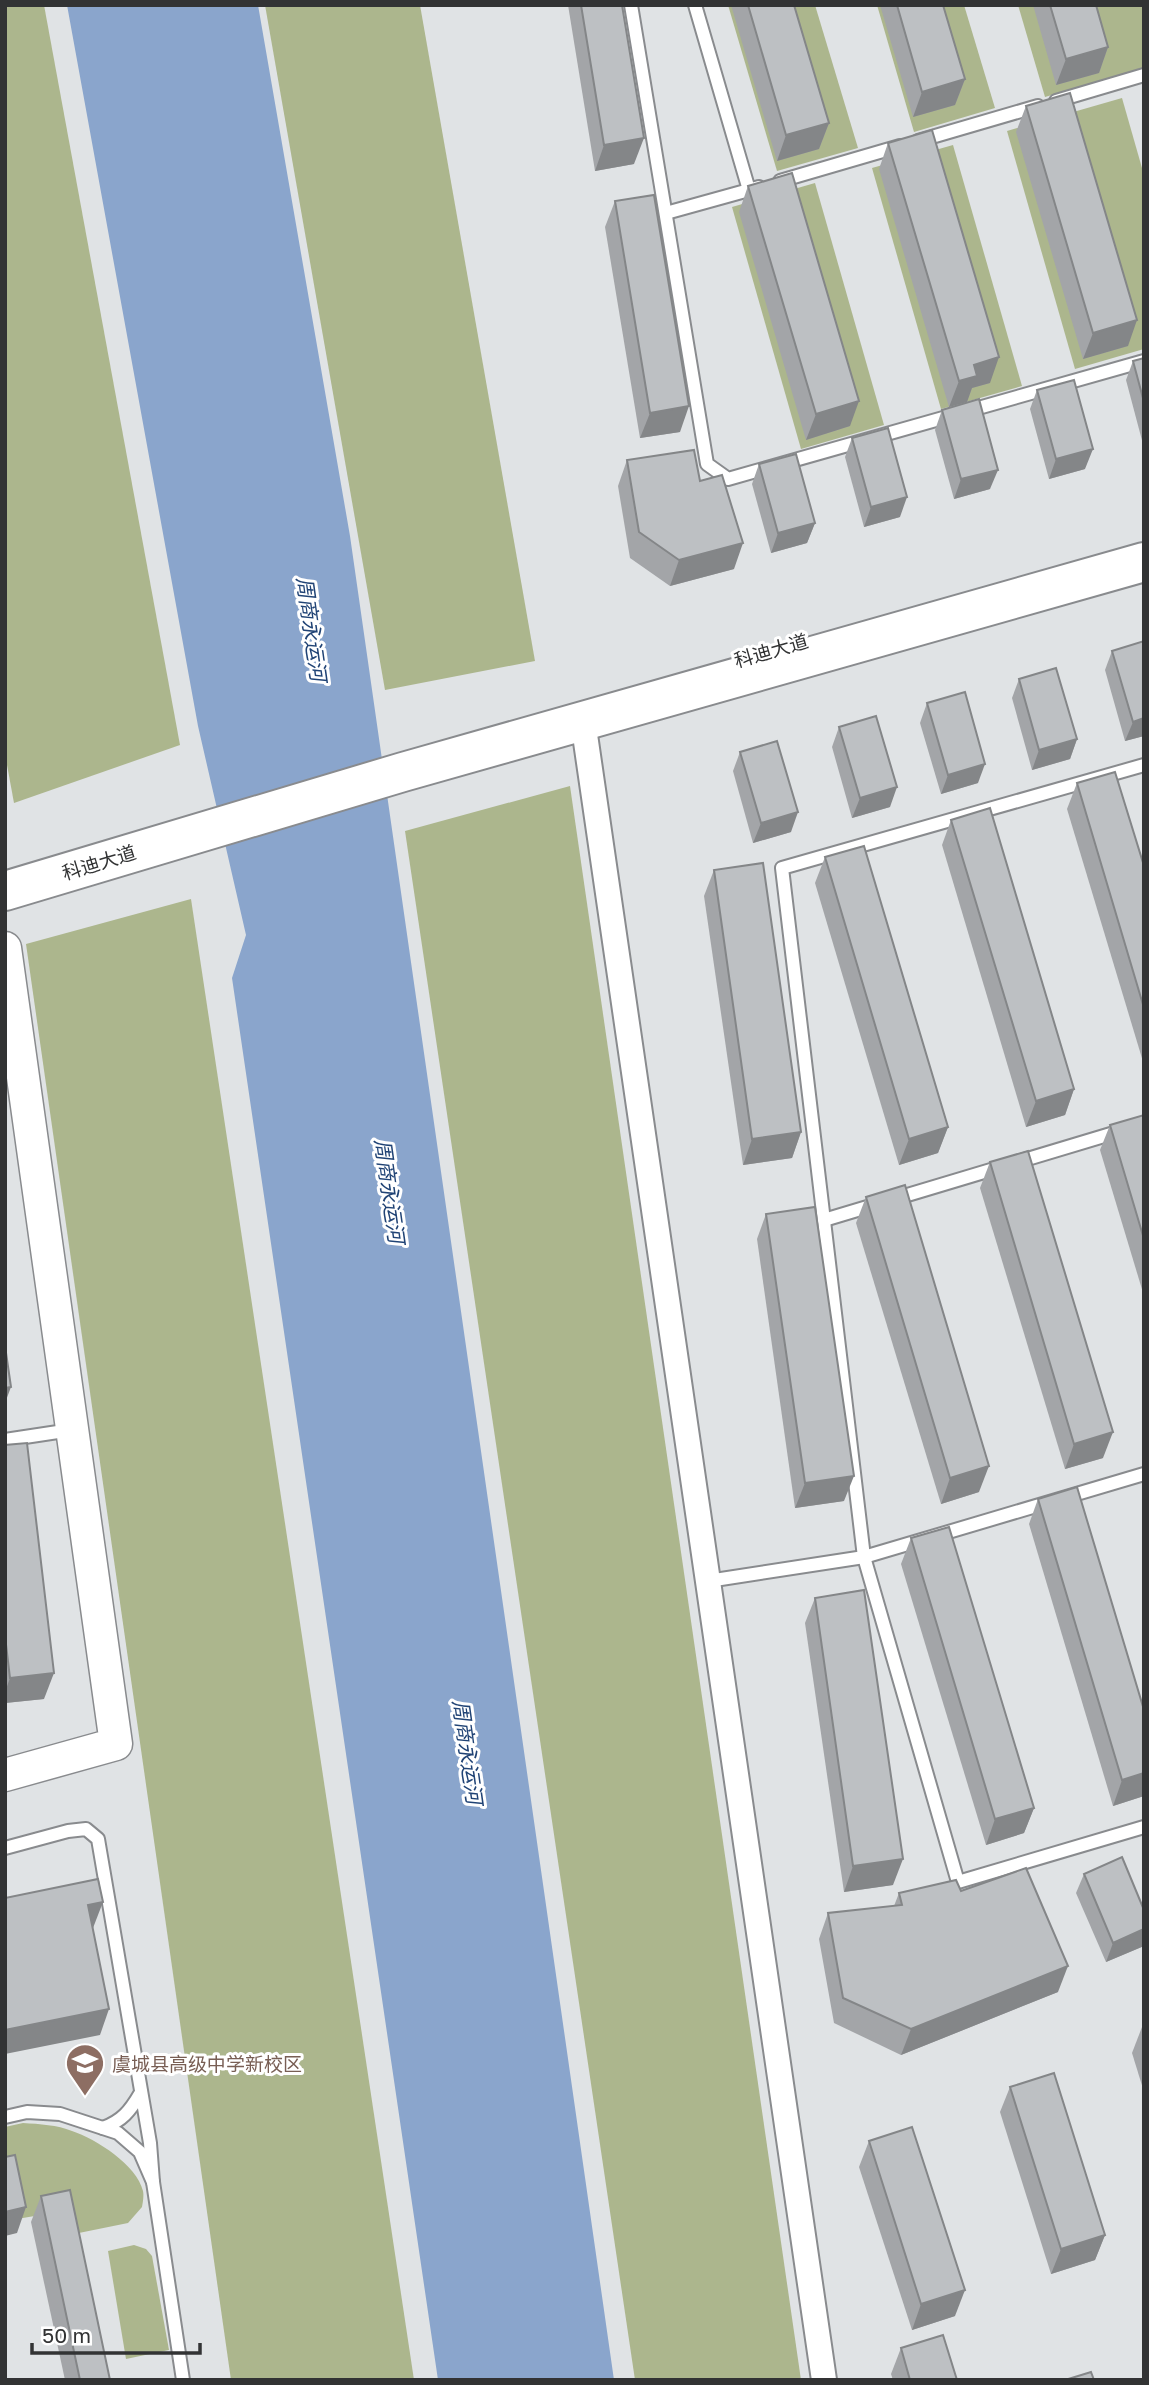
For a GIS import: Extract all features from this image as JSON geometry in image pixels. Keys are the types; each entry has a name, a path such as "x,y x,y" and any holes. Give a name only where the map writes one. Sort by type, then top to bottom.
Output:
{"main road":[{"name":"科迪大道","path":"400,764 1144,544"},
{"name":"科迪大道","path":"400,764 583,721 1144,562"},
{"path":"191,823 400,764"},
{"name":"科迪大道","path":"5,866 191,823"},
{"name":"科迪大道","path":"5,891 191,823"}],"street":[{"path":"583,721 824,2380"},
{"path":"5,948 116,1744 5,1775"}],"lane":[{"path":"631,5 707,464 728,480 1144,362"},
{"path":"695,5 750,190"},
{"path":"666,214 1144,75"},
{"path":"1144,765 782,868 864,1557 958,1882 1144,1827"},
{"path":"824,1220 1144,1124"},
{"path":"5,1440 72,1430"},
{"path":"708,1581 864,1557 1144,1474"},
{"path":"5,1848 68,1831 86,1829 98,1839 150,2143 153,2182 183,2380"},
{"path":"103,2128 116,2123 130,2112 141,2094"},
{"path":"5,2117 27,2112 60,2114 118,2133 140,2152 153,2182"}],"green space":[{"path":"5,5 44,5 180,745 14,803 5,754"},
{"path":"265,5 420,5 535,661 385,690"},
{"path":"728,5 815,5 858,148 777,171"},
{"path":"877,5 964,5 995,108 914,132"},
{"path":"1018,5 1144,5 1144,68 1045,97"},
{"path":"1122,98 1144,175 1144,349 1075,369 1007,131"},
{"path":"953,145 1022,386 941,409 872,168"},
{"path":"815,183 884,425 801,449 732,207"},
{"path":"570,786 801,2380 635,2380 405,831"},
{"path":"191,899 414,2380 231,2380 26,944"},
{"path":"23,2123 66,2129 92,2140 114,2154 139,2181 143,2193 142,2207 128,2223 69,2235 64,2211 17,2219 5,2177 5,2127"},
{"path":"134,2245 146,2249 152,2256 169,2350 126,2359 108,2251"}],"water":[{"name":"周商永运河","path":"67,5 258,5 350,536 614,2380 438,2380 232,978 246,935 198,726"}],"building":[{"path":"581,5 622,5 644,138 604,145"},
{"path":"748,5 794,5 829,123 786,135"},
{"path":"897,5 943,5 965,79 922,92"},
{"path":"1050,5 1096,5 1108,47 1066,59"},
{"path":"1070,93 1137,320 1093,333 1026,106"},
{"path":"932,130 999,357 974,365 977,376 959,381 888,143"},
{"path":"792,173 859,401 816,414 748,186"},
{"path":"654,195 689,406 650,413 615,201"},
{"path":"1144,358 1144,402 1133,361"},
{"path":"1074,380 1093,449 1056,459 1037,390"},
{"path":"979,399 998,470 961,479 942,410"},
{"path":"888,428 907,497 871,507 852,438"},
{"path":"694,450 700,481 722,475 743,543 679,560 639,532 627,460"},
{"path":"796,454 815,523 778,533 759,464"},
{"path":"1144,641 1144,718 1133,722 1112,651"},
{"path":"1056,668 1077,739 1039,750 1019,679"},
{"path":"965,692 985,764 948,775 927,703"},
{"path":"876,716 897,787 860,798 839,727"},
{"path":"777,741 798,812 761,823 740,752"},
{"path":"1115,772 1144,866 1144,1008 1077,783"},
{"path":"990,808 1074,1089 1036,1101 951,820"},
{"path":"864,846 948,1127 909,1139 825,857"},
{"path":"763,863 801,1132 752,1139 714,870"},
{"path":"1144,1115 1144,1239 1110,1125"},
{"path":"1028,1151 1113,1432 1074,1444 990,1162"},
{"path":"905,1185 989,1466 950,1478 866,1197"},
{"path":"815,1207 854,1476 805,1483 766,1214"},
{"path":"5,1346 11,1387 5,1388"},
{"path":"27,1443 54,1673 10,1678 5,1636 5,1445"},
{"path":"1077,1487 1144,1710 1144,1773 1122,1780 1038,1499"},
{"path":"949,1527 1034,1808 995,1819 911,1538"},
{"path":"864,1590 903,1859 853,1866 815,1598"},
{"path":"1122,1857 1144,1910 1144,1929 1113,1943 1084,1874"},
{"path":"1026,1868 1068,1966 911,2029 843,1998 828,1913 902,1905 899,1893 956,1880 961,1891"},
{"path":"98,1879 103,1902 88,1905 109,2009 5,2030 5,1898"},
{"path":"1054,2073 1105,2235 1061,2249 1010,2087"},
{"path":"912,2127 965,2290 921,2304 869,2141"},
{"path":"15,2155 26,2207 5,2212 5,2157"},
{"path":"70,2190 110,2380 80,2380 41,2196"},
{"path":"943,2335 957,2380 910,2380 901,2348"},
{"path":"1091,2372 1094,2380 1065,2380"}],"place":[{"name":"虞城县高级中学新校区","path":"85,2097"}]}
